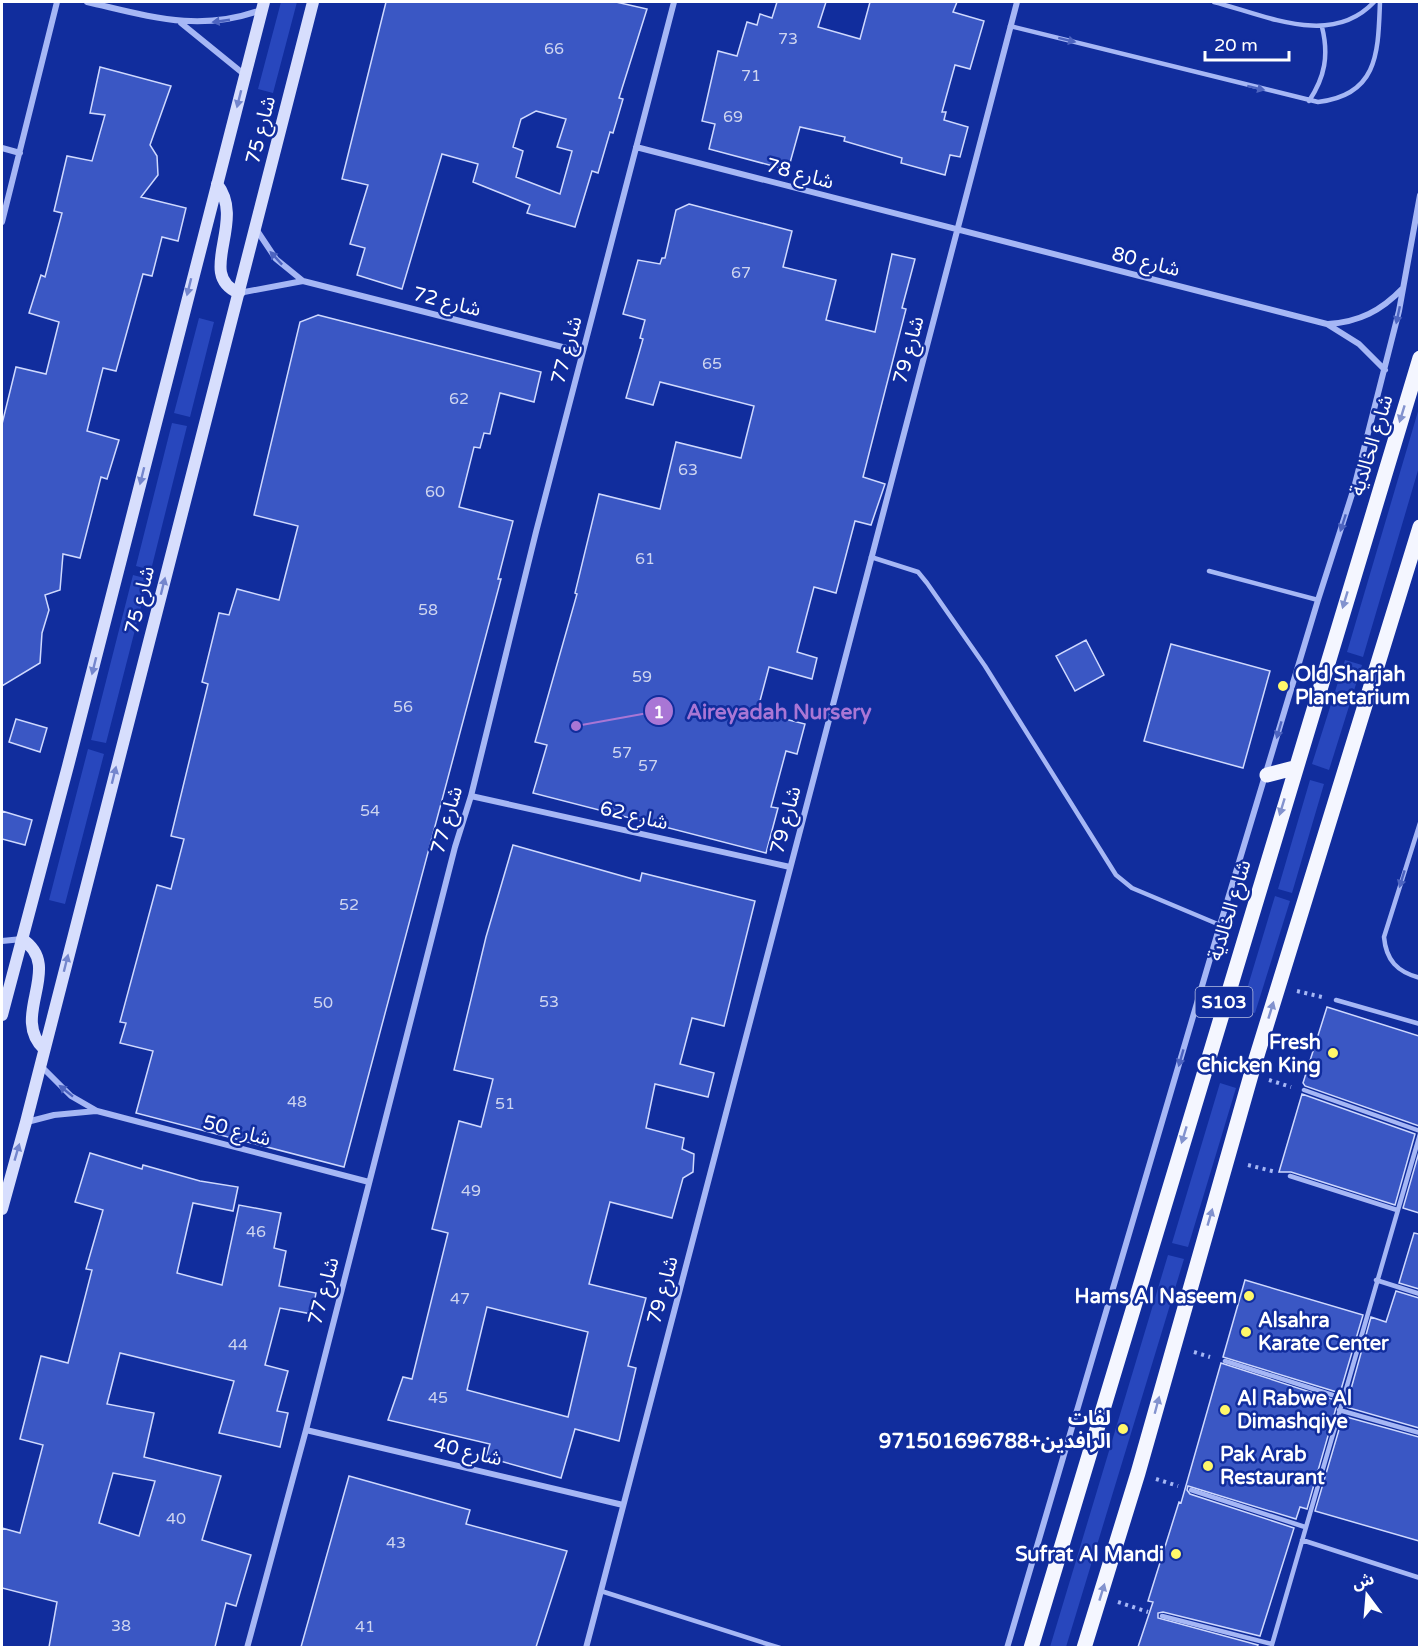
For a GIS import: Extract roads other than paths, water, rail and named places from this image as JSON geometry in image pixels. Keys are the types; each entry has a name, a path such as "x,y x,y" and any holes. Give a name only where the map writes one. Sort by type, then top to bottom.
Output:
{"main road":[{"name":"شارع الخالدية","path":"1031,1647 1419,358"},
{"name":"S103","path":"1084,1647 1138,1473 1251,1075 1419,527"},
{"path":"1267,775 1294,768"}],"street":[{"path":"2,222 57,2"},
{"path":"87,2 180,22 221,22 262,6"},
{"name":"شارع 75","path":"2,1209 313,2"},
{"name":"شارع 77","path":"247,1647 306,1430 455,847 471,796 582,352 674,2"},
{"name":"شارع 79","path":"586,1647 1017,2"},
{"name":"شارع 75","path":"2,1015 5,982 22,939 262,6"},
{"path":"180,22 245,75"},
{"name":"شارع 78","path":"636,147 957,231"},
{"path":"2,148 20,153"},
{"path":"217,184 227,200 229,209 220,258 221,272 227,286 239,293"},
{"path":"1007,1647 1317,600 1354,488 1385,370 1403,288 1419,195"},
{"name":"شارع 72","path":"255,229 276,259 303,281 582,352"},
{"name":"شارع 80","path":"957,231 1327,324 1359,344 1385,370"},
{"name":"شارع 72","path":"239,293 303,281"},
{"name":"شارع 80","path":"1327,324 1361,318 1391,300 1403,288"},
{"name":"شارع 62","path":"471,796 790,867"},
{"path":"2,942 22,939 35,949 41,964 30,1020 34,1037 44,1048"},
{"name":"شارع 50","path":"40,1065 65,1091 97,1111 369,1182"},
{"name":"شارع 50","path":"26,1122 54,1115 97,1111"},
{"name":"شارع 40","path":"306,1430 623,1505"}],"lane":[{"path":"1214,2 1301,25 1322,27 1354,17 1374,2"},
{"path":"1010,26 1309,100 1332,100 1345,96 1365,80 1376,58 1380,2"},
{"path":"1309,100 1316,90 1325,66 1322,27"},
{"path":"871,557 918,572 927,583 985,666 1116,875 1132,888 1220,925"},
{"path":"1209,571 1317,600"},
{"path":"1419,824 1384,937 1385,948 1395,966 1419,978"},
{"path":"1336,1000 1419,1024"},
{"path":"1162,1616 1272,1646 1419,1132 1304,1090"},
{"path":"1290,1176 1396,1210"},
{"path":"1376,1280 1419,1294"},
{"path":"1225,1361 1342,1398"},
{"path":"1339,1410 1419,1433"},
{"path":"1191,1490 1305,1527"},
{"path":"1302,1540 1419,1578"},
{"path":"601,1591 780,1647"}],"place":[{"name":"Old Sharjah Planetarium","path":"1283,686"},
{"name":"Aireyadah Nursery","path":"576,726"},
{"name":"Fresh Chicken King","path":"1333,1053"},
{"name":"Hams Al Naseem","path":"1249,1296"},
{"name":"Alsahra Karate Center","path":"1246,1332"},
{"name":"Al Rabwe Al Dimashqiye","path":"1225,1410"},
{"name":"لفات الرافدين+971501696788","path":"1123,1429"},
{"name":"Pak Arab Restaurant","path":"1208,1466"},
{"name":"Sufrat Al Mandi","path":"1176,1554"}]}
